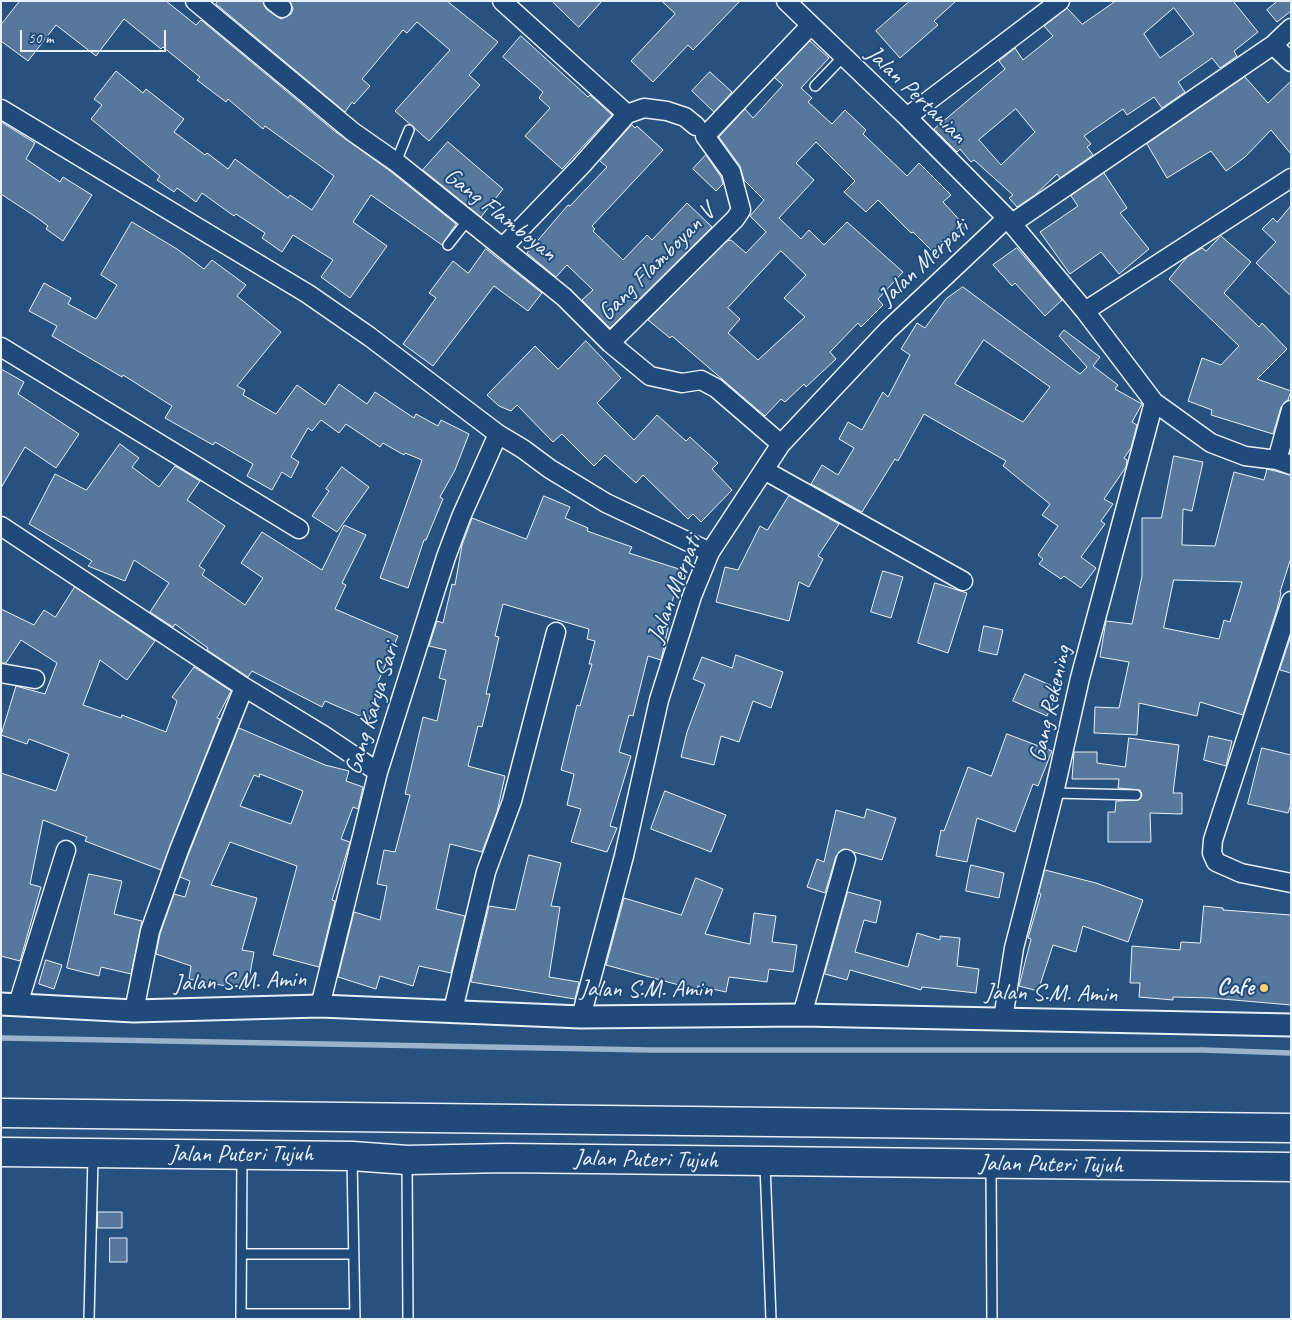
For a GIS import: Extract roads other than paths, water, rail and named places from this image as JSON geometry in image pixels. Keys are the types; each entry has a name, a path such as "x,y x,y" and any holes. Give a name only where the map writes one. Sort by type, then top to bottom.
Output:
{"highway":[{"name":"Jalan Puteri Tujuh","path":"1,1113 1291,1128"},
{"path":"505,1158 506,1119"},
{"name":"Jalan Puteri Tujuh","path":"1,1152 352,1156 407,1160 505,1158 1291,1168"}],"street":[{"name":"Gang Flamboyan","path":"195,1 352,132 396,162 467,221 564,296 610,343 650,376 682,384 701,380 716,388 781,444"},
{"path":"502,1 627,114"},
{"name":"Jalan Pertanian","path":"786,1 907,117 1009,221 1085,311 1154,402 1211,442 1245,456 1284,462"},
{"path":"907,117 1060,1"},
{"path":"503,247 581,166 627,114 644,108 667,111 685,117 701,131 811,26"},
{"name":"Jalan Merpati","path":"581,1017 624,856 659,700 692,596 710,552 781,444 888,330 1009,221 1273,45 1291,28"},
{"path":"1273,45 1291,62"},
{"path":"1,109 308,294 370,337 498,434 606,503 710,552"},
{"name":"Gang Flamboyan V","path":"610,343 735,219 741,210 731,172 701,131"},
{"path":"1085,311 1291,178"},
{"path":"1,347 299,529"},
{"name":"Gang Rekening","path":"1003,1019 1014,948 1054,793 1080,678 1154,402"},
{"path":"1284,462 1291,410"},
{"name":"Gang Karya Sari","path":"320,1006 378,772 446,557 461,517 498,434"},
{"path":"764,470 963,582"},
{"path":"1,526 244,687 323,735 378,772"},
{"path":"1291,601 1213,840 1212,852 1216,862 1241,873 1291,882"},
{"path":"453,1010 486,872 512,801 556,632"},
{"path":"1,673 36,679"},
{"path":"134,1011 150,930 179,850 244,687"},
{"path":"10,1004 66,850"},
{"path":"802,1015 846,859"},
{"name":"Jalan S.M. Amin","path":"10,1004 134,1011 320,1006 453,1010 581,1017 802,1015 1291,1025"}],"lane":[{"path":"815,86 843,57"},
{"path":"396,162 409,130"},
{"path":"448,245 467,221"},
{"path":"1054,793 1136,795"},
{"path":"89,1319 93,1154"},
{"path":"242,1156 241,1316 355,1316 352,1156"},
{"path":"407,1160 408,1319"},
{"path":"765,1162 771,1319"},
{"path":"991,1164 992,1319"},
{"path":"242,1254 354,1254"}],"waterway":[{"path":"1,1038 650,1050 1203,1050 1291,1053"}],"place":[{"name":"Cafe","path":"1264,988"}]}
